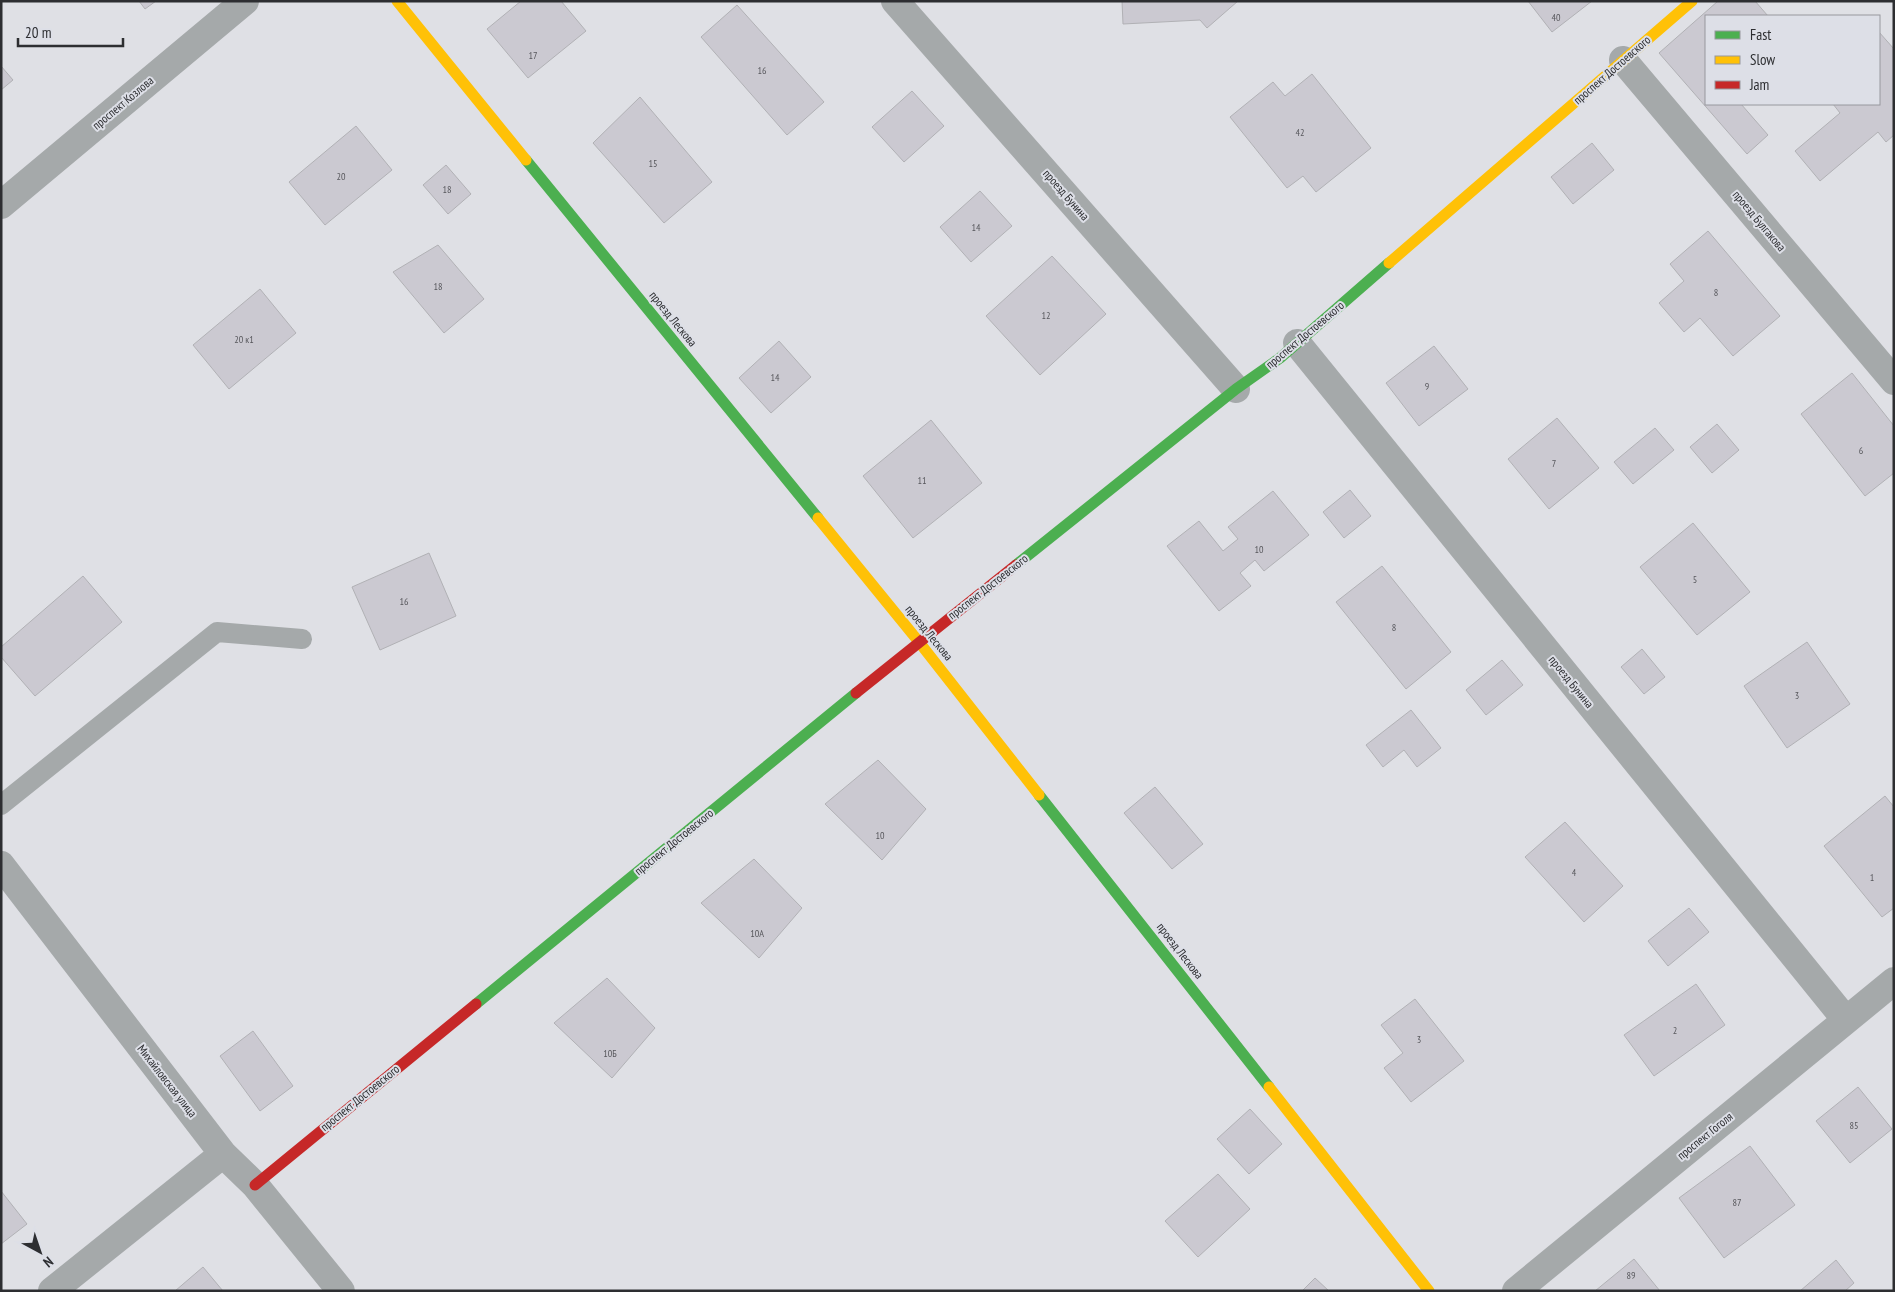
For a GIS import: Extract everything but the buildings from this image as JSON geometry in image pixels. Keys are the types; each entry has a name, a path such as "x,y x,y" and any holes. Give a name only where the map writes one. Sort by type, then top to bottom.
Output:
{"street":[{"name":"проспект Козлова","path":"1,206 245,1"},
{"name":"проезд Лескова","path":"397,1 919,642 1429,1291"},
{"name":"проезд Бунина","path":"896,1 1236,389"},
{"name":"проспект Достоевского","path":"255,1185 919,642 1236,389 1280,358 1692,1"},
{"name":"проезд Булгакова","path":"1623,60 1894,381"},
{"name":"проезд Бунина","path":"1297,343 1846,1020"},
{"name":"Михайловская улица","path":"1,865 223,1154 255,1185 341,1291"},
{"name":"проспект Гоголя","path":"1516,1291 1894,981"},
{"path":"52,1291 223,1154"}],"lane":[{"path":"1,805 217,632 302,639"}],"traffic: fast":[{"path":"526,160 818,518"},
{"path":"1016,565 1236,389 1280,358 1389,263"},
{"path":"476,1004 856,693"},
{"path":"1039,795 1269,1087"}],"traffic: slow":[{"path":"397,1 526,160"},
{"path":"1389,263 1692,1"},
{"path":"818,518 919,642 1039,795"},
{"path":"1269,1087 1429,1291"}],"traffic: jam":[{"path":"856,693 1016,565"},
{"path":"255,1185 476,1004"}]}
